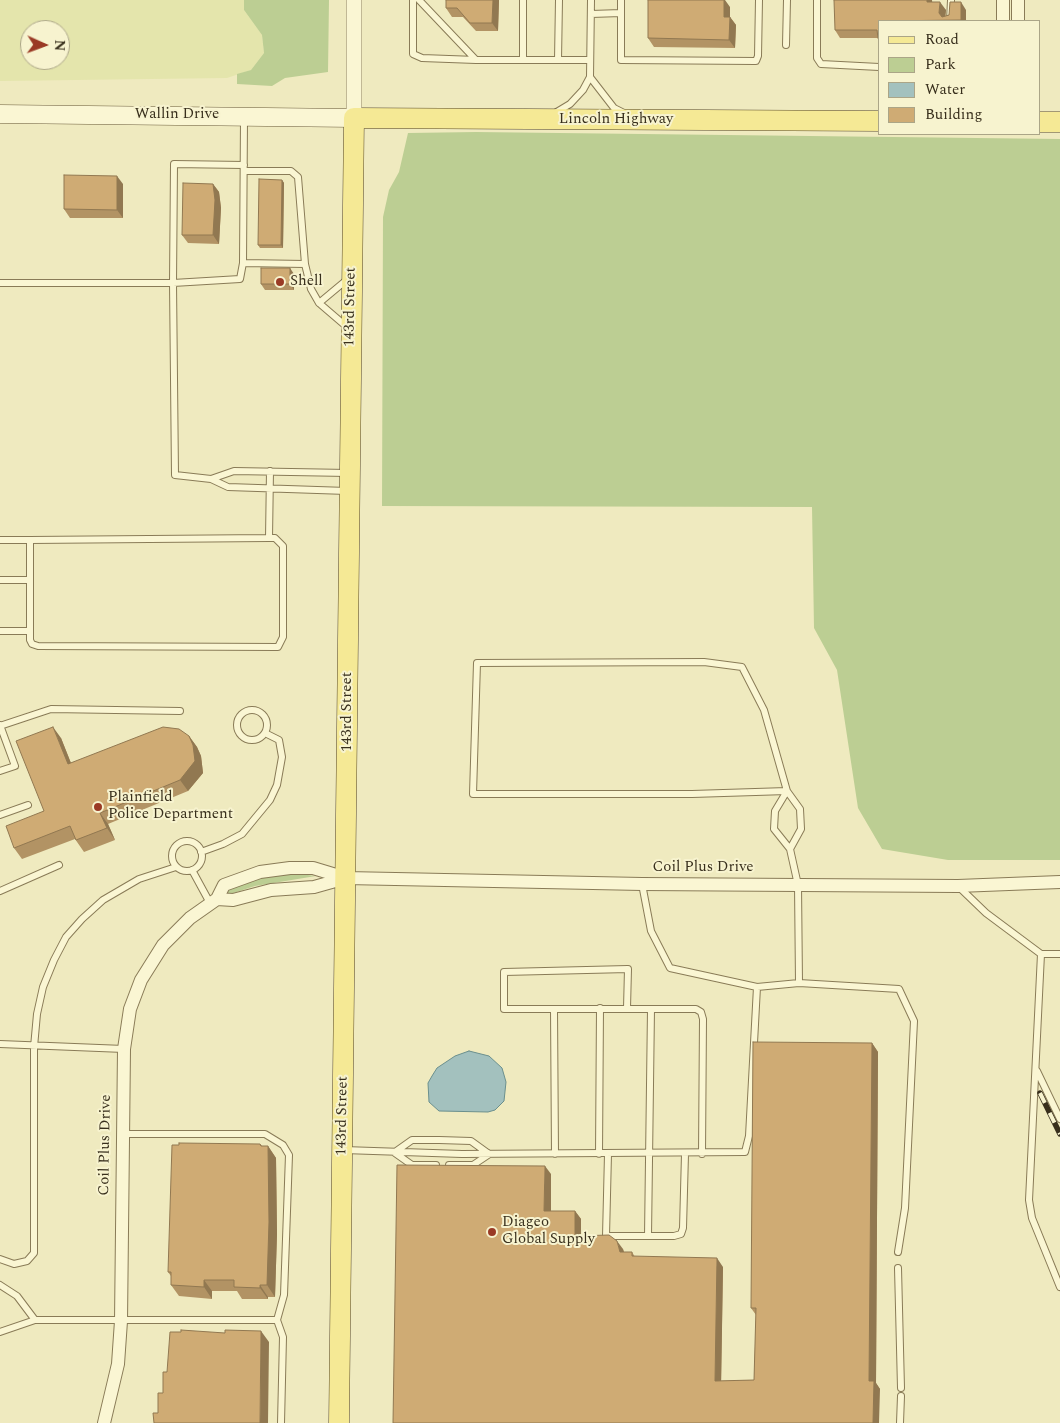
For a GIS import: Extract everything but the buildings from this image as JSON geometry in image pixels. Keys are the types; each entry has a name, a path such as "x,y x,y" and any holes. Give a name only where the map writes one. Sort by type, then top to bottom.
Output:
{"main road":[{"name":"Wallin Drive","path":"0,114 354,118"},
{"name":"Lincoln Highway","path":"354,118 878,121"},
{"name":"143rd Street","path":"339,1423 346,878 350,329 354,118"},
{"path":"1040,122 1060,122"}],"street":[{"name":"143rd Street","path":"354,0 354,118"},
{"path":"1003,0 1003,20"},
{"path":"1018,0 1018,20"},
{"name":"Coil Plus Drive","path":"104,1423 118,1364 122,1321 124,1049 130,1010 141,980 163,945 190,918 213,901 224,885 260,872 313,868 346,878 642,884 958,886 1060,882"},
{"name":"Coil Plus Drive","path":"213,901 232,900 271,890 314,887 346,878"}],"lane":[{"path":"413,0 413,54 422,58 590,60"},
{"path":"419,0 476,60"},
{"path":"523,0 523,60"},
{"path":"558,60 559,0"},
{"path":"545,119 570,104 583,90 590,77 591,0"},
{"path":"621,0 621,60 756,61 758,56 759,0"},
{"path":"786,45 787,0"},
{"path":"817,0 817,58 821,64 878,67"},
{"path":"950,20 951,0"},
{"path":"591,14 621,13"},
{"path":"590,77 614,108 636,120"},
{"path":"0,283 173,283 240,279 243,263 244,116"},
{"path":"349,482 270,488 228,487 211,479 175,475 174,164 291,171 298,177 305,264 311,289 319,303 350,329"},
{"path":"243,263 305,264"},
{"path":"319,303 351,276"},
{"path":"211,479 234,471 270,472 349,482"},
{"path":"269,538 270,472"},
{"path":"0,540 276,538 283,546 282,637 278,647 38,646 32,644 30,640 30,540"},
{"path":"0,580 30,580"},
{"path":"0,631 30,631"},
{"path":"787,790 692,794 473,794 477,663 704,662 742,666 764,710 787,790 800,809 801,829 790,848"},
{"path":"0,771 15,766 0,726 51,709 180,710"},
{"path":"245,711 260,712 266,719 265,733 258,739 244,737 238,729 238,719 245,711"},
{"path":"201,852 223,844 242,834 257,819 270,800 277,785 282,757 279,740 265,733"},
{"path":"787,790 775,811 774,829 790,848 798,885 799,984"},
{"path":"0,815 28,805"},
{"path":"182,842 191,842 201,852 201,862 192,870 185,871 176,866 173,853 182,842"},
{"path":"0,891 59,865"},
{"path":"0,1259 14,1264 27,1261 34,1253 34,1047 37,1014 43,987 54,960 66,937 82,919 118,890 139,879 176,866"},
{"path":"192,870 213,901"},
{"path":"642,884 651,931 670,968 757,987 799,984 899,989 914,1021 905,1208 898,1252"},
{"path":"958,886 986,913 1041,954 1060,954"},
{"path":"1041,954 1029,1200 1032,1218 1060,1287"},
{"path":"627,1008 628,969 504,972 504,1009 696,1009 703,1016 702,1154"},
{"path":"342,1150 394,1153 489,1154 702,1154 745,1152 749,1136 757,987"},
{"path":"598,1154 600,1008"},
{"path":"554,1009 554,1154"},
{"path":"648,1236 651,1009"},
{"path":"0,1044 34,1047 124,1049"},
{"path":"1036,1068 1060,1119"},
{"path":"122,1134 265,1134 283,1145 289,1155 284,1295 277,1320 284,1337 281,1423"},
{"path":"394,1153 412,1140 439,1140 471,1141 489,1154"},
{"path":"394,1153 412,1164 421,1165 473,1165 489,1154"},
{"path":"608,1154 606,1236 674,1236 680,1234 683,1228 685,1154"},
{"path":"898,1268 901,1388"},
{"path":"0,1285 17,1296 36,1320"},
{"path":"0,1332 36,1320 277,1320"},
{"path":"900,1423 901,1396"}],"green space":[{"path":"0,0 244,0 244,10 262,35 264,53 251,70 227,78 0,81"},
{"path":"244,0 329,0 328,72 285,78 272,86 237,84 237,74 251,70 264,53 262,35 244,10"},
{"path":"476,132 1060,139 1060,860 948,860 882,849 858,808 837,670 814,628 812,507 382,506 383,217 389,190 399,172 408,133"},
{"path":"291,873 316,876 255,886 227,895 226,890 257,878"}],"water":[{"path":"469,1051 489,1056 502,1068 506,1082 504,1101 495,1110 488,1112 439,1111 429,1102 428,1083 437,1068 455,1056"}],"railway":[{"path":"1040,1093 1060,1134"}],"place":[{"name":"Shell","path":"280,282"},
{"name":"Plainfield Police Department","path":"98,807"},
{"name":"Diageo Global Supply","path":"492,1232"}]}
